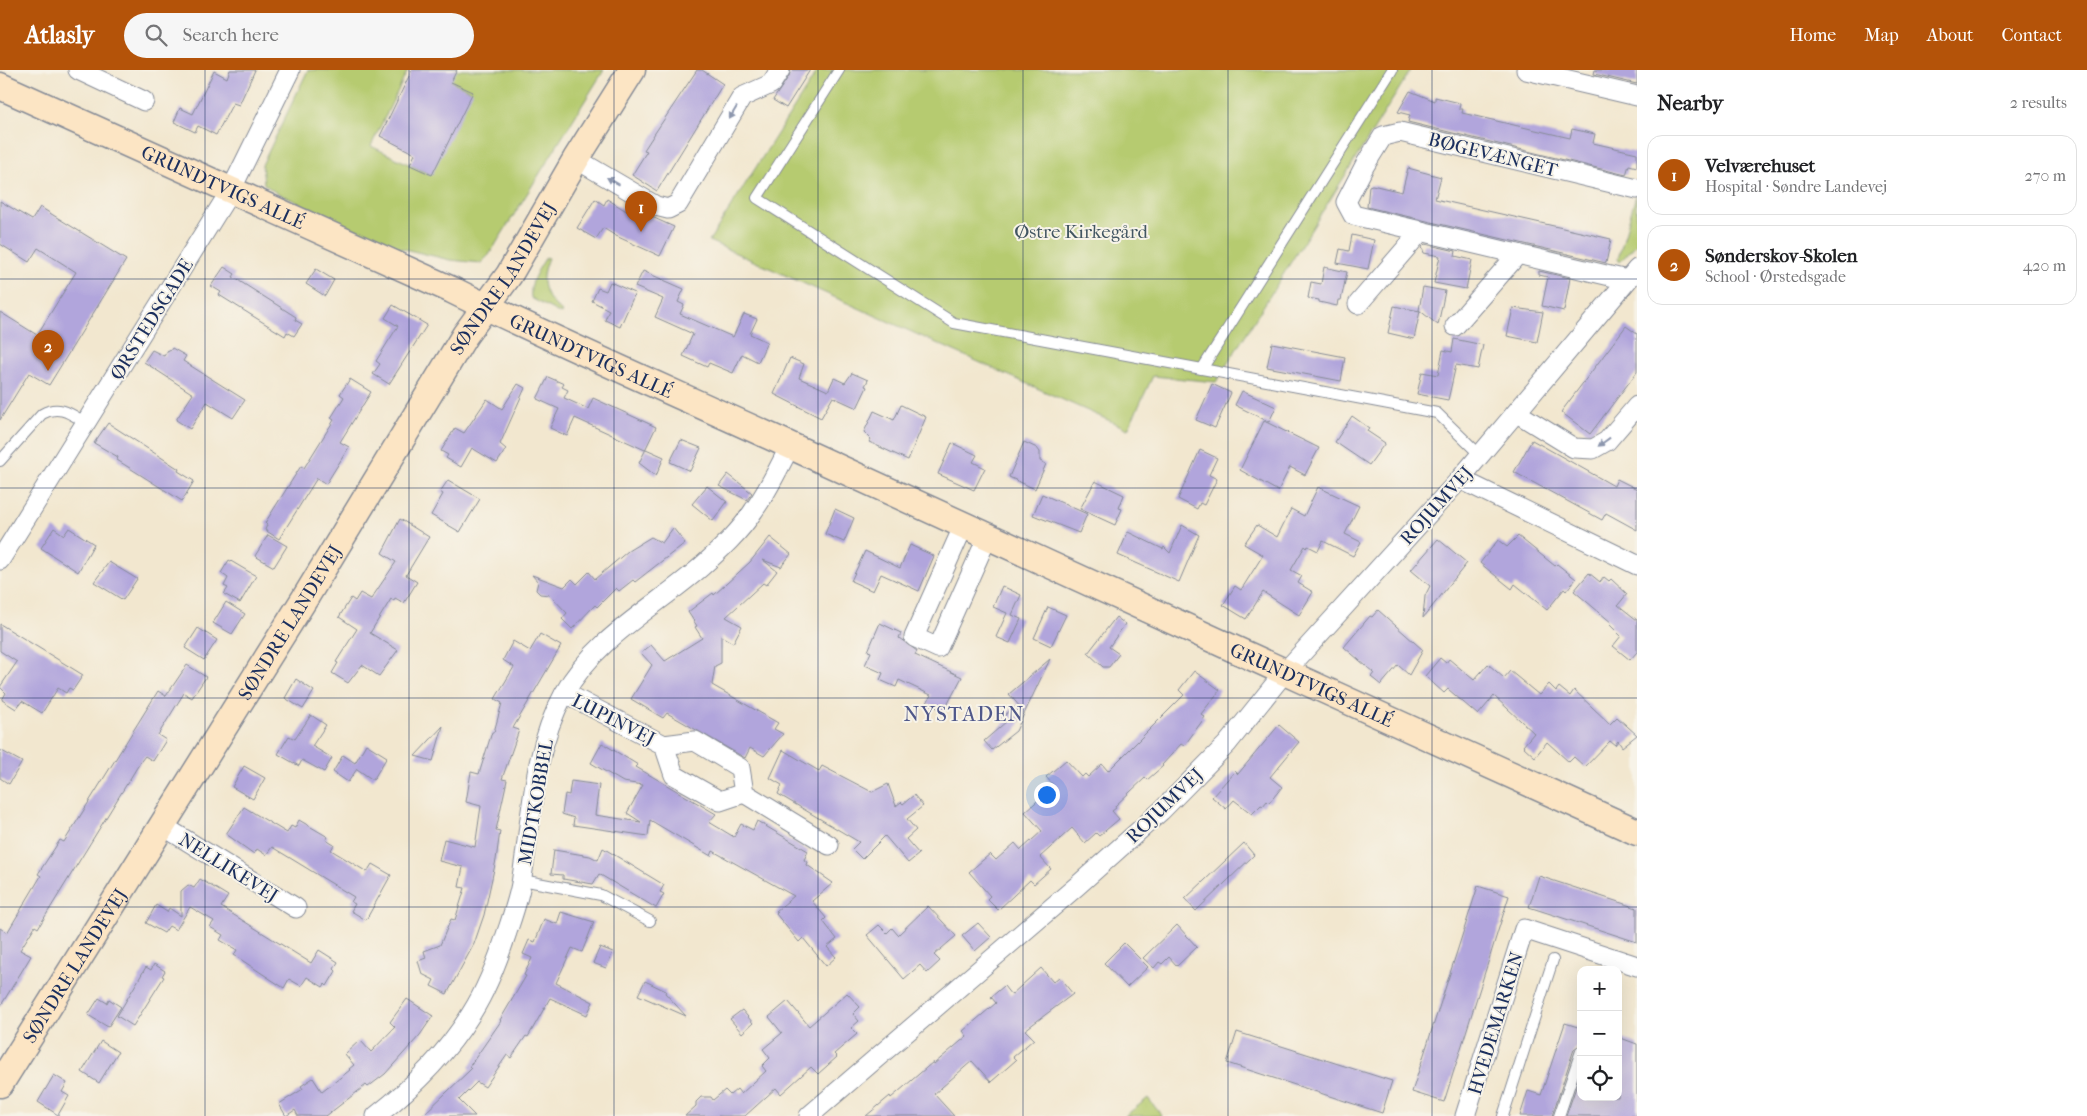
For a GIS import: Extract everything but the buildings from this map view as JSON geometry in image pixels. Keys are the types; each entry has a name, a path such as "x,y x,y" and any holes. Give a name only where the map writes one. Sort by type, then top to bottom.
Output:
{"street":[{"path":"78,70 144,101"},
{"name":"ØRSTEDSGADE","path":"0,560 232,190 290,70"},
{"name":"SØNDRE LANDEVEJ","path":"0,1084 305,598 465,335 484,306 509,275 576,159 632,70"},
{"path":"576,159 656,206 668,209 678,204 742,97 771,84 780,70"},
{"path":"1526,70 1637,96"},
{"name":"GRUNDTVIGS ALLÉ","path":"0,86 232,190 987,538 1637,832"},
{"name":"BØGEVÆNGET","path":"1421,231 1354,215 1346,202 1365,165 1383,136 1400,132 1637,189"},
{"path":"1358,304 1421,231 1518,254 1632,274"},
{"path":"1455,326 1518,254"},
{"name":"ROJUMVEJ","path":"809,1116 1070,892 1161,811 1226,744 1284,673 1460,479 1632,274"},
{"path":"1516,413 1574,448 1593,449 1607,441 1637,406"},
{"name":"MIDTKOBBEL","path":"376,1116 396,1101 434,1062 471,1014 497,962 522,880 536,773 547,730 565,693 588,660 618,630 700,567 732,537 755,510 790,446"},
{"path":"1460,479 1637,565"},
{"path":"963,527 914,637 938,648 987,538"},
{"name":"LUPINVEJ","path":"565,693 664,745 695,740 740,768 744,793 720,801 674,775 664,745"},
{"path":"744,793 829,845"},
{"name":"NELLIKEVEJ","path":"163,826 296,908"},
{"name":"HVEDEMARKEN","path":"1465,1116 1524,929 1637,966"}],"lane":[{"name":"ROJUMVEJ","path":"839,70 757,198 954,323 1437,413 1480,455"},
{"path":"1202,369 1392,70"},
{"path":"0,461 42,414 50,409 67,412 86,423"},
{"path":"522,880 601,895 650,921"},
{"path":"1503,1116 1553,960"},
{"path":"1559,1116 1579,1056"}],"green space":[{"path":"308,70 408,70 371,146 429,174 470,90 449,80 454,70 604,70 489,255 481,263 450,260 392,246 275,192 264,184 262,165"},
{"name":"Østre Kirkegård","path":"818,70 1411,70 1216,382 1153,376 1128,429 709,241"},
{"path":"1636,195 1637,243 1620,262 1618,259"},
{"path":"546,257 548,258 543,274 544,288 550,300 562,312 561,314 531,298 533,281"},
{"path":"1148,1098 1162,1116 1125,1116"}],"place":[{"name":"Velværehuset","path":"641,232"},
{"name":"Sønderskov-Skolen","path":"48,371"}],"district":[{"name":"NYSTADEN","path":"964,714"}]}
